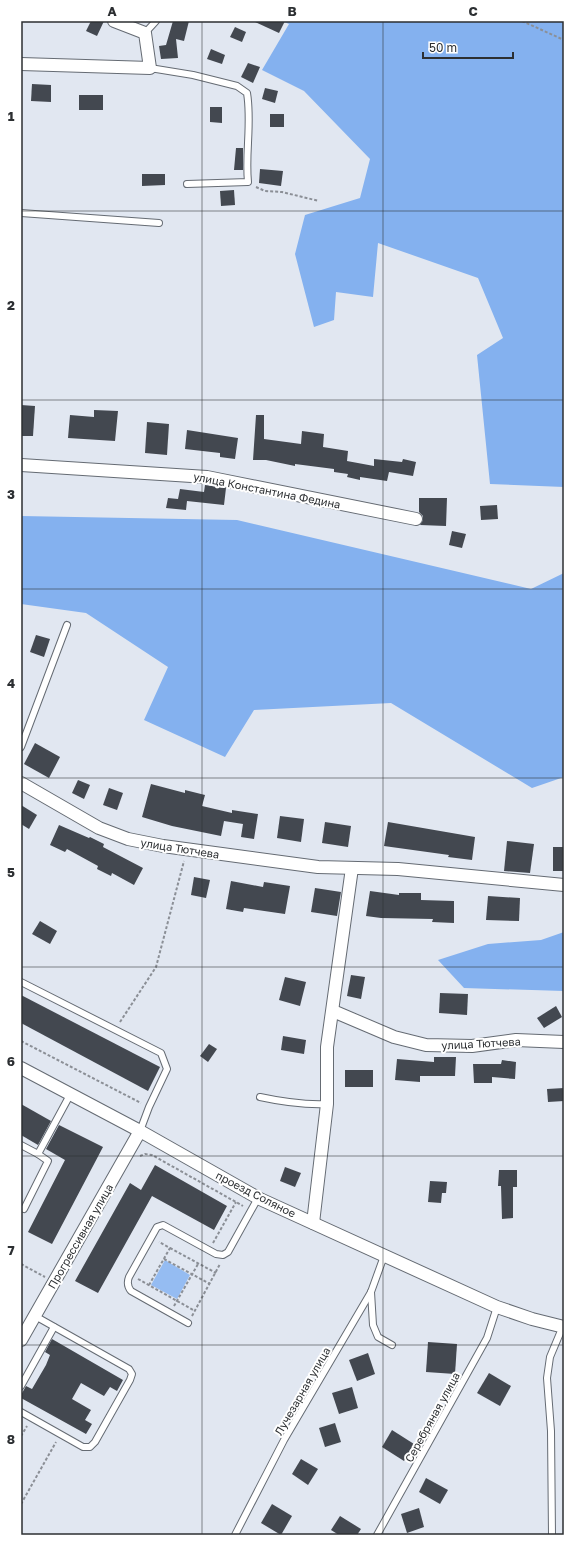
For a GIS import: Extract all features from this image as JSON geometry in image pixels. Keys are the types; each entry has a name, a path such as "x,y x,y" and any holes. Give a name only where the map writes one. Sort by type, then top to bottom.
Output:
{"street":[{"path":"21,64 150,68 145,33 114,21"},
{"name":"улица Константина Федина","path":"21,465 206,477 416,519"},
{"name":"улица Тютчева","path":"21,783 107,831 128,839 187,849 318,867 398,869 564,885"},
{"path":"313,1223 327,1104 328,1047 352,868"},
{"name":"улица Тютчева","path":"333,1011 394,1037 426,1044 472,1046 516,1040 564,1042"},
{"name":"проезд Соляное","path":"21,1068 140,1131 258,1198 497,1307 532,1319 564,1326"},
{"name":"Прогрессивная улица","path":"22,1337 140,1131"}],"lane":[{"path":"145,33 156,21"},
{"path":"150,68 193,75 237,86 247,93 249,107 246,171 248,182 187,184"},
{"path":"21,213 159,223"},
{"path":"21,748 67,625"},
{"path":"21,982 161,1053 167,1069 149,1107 140,1131"},
{"path":"38,1154 70,1095"},
{"path":"260,1098 301,1104 327,1104"},
{"path":"21,1145 48,1161 24,1209"},
{"path":"188,1323 130,1291 128,1285 130,1275 151,1237 157,1227 163,1225 216,1254 223,1255 228,1252 258,1198"},
{"name":"Лучезарная улица","path":"235,1535 284,1440 371,1292 384,1256"},
{"path":"371,1292 373,1325 378,1337 392,1345"},
{"name":"Серебряная улица","path":"377,1535 487,1338 497,1307"},
{"path":"21,1412 84,1447 90,1447 95,1442 132,1374 129,1369 35,1316"},
{"path":"552,1535 551,1431 547,1378 550,1358 564,1326"},
{"path":"21,1386 54,1327"}],"path":[{"path":"522,21 564,40"},
{"path":"248,182 265,191 282,192 319,201"},
{"path":"115,1030 156,967 187,849"},
{"path":"21,1042 149,1107"},
{"path":"137,1159 144,1154 152,1155 251,1210"},
{"path":"209,1250 236,1202"},
{"path":"151,1237 216,1273"},
{"path":"149,1285 170,1248"},
{"path":"188,1323 216,1273 223,1255"},
{"path":"164,1259 210,1284"},
{"path":"21,1264 54,1282"},
{"path":"170,1313 198,1264"},
{"path":"130,1275 195,1311"},
{"path":"21,1436 31,1418"},
{"path":"21,1504 61,1434"}],"shaded area":[{"path":"282,21 564,22 564,487 490,484 477,355 503,338 478,278 378,243 373,297 336,292 334,320 314,327 295,254 305,215 360,198 370,159 304,91 262,70 289,24"},
{"path":"21,516 237,520 531,589 564,573 564,777 532,788 391,703 254,710 225,757 144,720 168,667 86,613 21,604"},
{"path":"564,932 564,991 464,988 438,960 488,944 541,940"},
{"path":"165,1260 190,1275 177,1299 151,1285"}],"building":[{"path":"91,21 104,21 97,36 86,31"},
{"path":"173,21 189,21 184,41 176,39 178,58 161,59 159,46 166,45"},
{"path":"253,21 285,21 279,33"},
{"path":"235,27 246,32 242,42 230,37"},
{"path":"211,49 225,55 222,64 207,59"},
{"path":"248,63 260,67 253,83 241,77"},
{"path":"32,84 51,85 51,102 31,101"},
{"path":"265,88 278,91 275,103 262,99"},
{"path":"79,95 103,95 103,110 79,110"},
{"path":"210,107 222,107 222,123 210,122"},
{"path":"270,114 284,114 284,127 270,127"},
{"path":"236,148 243,148 243,170 234,170"},
{"path":"260,169 283,171 281,186 259,183"},
{"path":"142,174 165,174 165,185 142,186"},
{"path":"234,190 235,205 221,206 220,191"},
{"path":"21,405 35,406 33,436 21,436"},
{"path":"94,410 118,411 115,441 68,438 70,415 94,417"},
{"path":"256,415 264,415 264,439 301,444 302,431 324,434 323,447 348,451 347,461 374,466 374,459 402,462 403,459 416,462 413,476 389,472 387,481 360,477 360,480 347,477 348,474 334,472 334,469 295,464 295,466 266,460 253,460"},
{"path":"147,422 169,424 167,455 145,453"},
{"path":"187,430 238,438 235,459 220,457 220,453 185,449"},
{"path":"205,485 226,488 224,505 187,501 186,510 166,508 168,498 178,499 180,489 204,492"},
{"path":"419,498 447,498 446,526 420,525 423,520 423,516 419,512"},
{"path":"497,505 498,519 481,520 480,506"},
{"path":"452,531 466,534 462,548 449,545"},
{"path":"36,635 50,639 44,657 30,652"},
{"path":"35,743 60,757 49,778 24,764"},
{"path":"78,780 90,785 84,799 72,793"},
{"path":"151,784 185,793 185,790 205,795 202,806 232,813 232,810 258,814 254,839 241,837 243,824 224,821 221,836 172,826 142,817"},
{"path":"109,788 123,793 117,810 103,805"},
{"path":"21,805 37,815 29,829 21,824"},
{"path":"280,816 304,819 301,842 277,838"},
{"path":"325,822 351,826 348,847 322,843"},
{"path":"388,822 475,837 472,860 448,857 449,855 384,846"},
{"path":"59,825 104,844 103,847 143,868 134,885 112,873 111,876 97,869 98,866 67,849 65,852 50,845"},
{"path":"507,841 534,844 530,873 504,871"},
{"path":"553,847 564,847 564,871 553,871"},
{"path":"194,877 210,880 206,898 191,895"},
{"path":"231,881 263,887 264,882 290,886 285,914 244,908 243,912 226,909"},
{"path":"315,888 341,892 337,916 311,912"},
{"path":"370,891 399,895 399,893 421,893 421,900 454,901 454,923 432,922 433,919 381,918 366,916"},
{"path":"488,896 520,898 519,921 486,920"},
{"path":"40,921 57,931 50,944 32,934"},
{"path":"351,975 365,977 361,999 347,996"},
{"path":"285,977 306,982 300,1006 279,1000"},
{"path":"440,993 468,994 467,1015 439,1013"},
{"path":"21,995 160,1067 148,1091 21,1023"},
{"path":"556,1006 562,1017 544,1028 537,1018"},
{"path":"283,1036 306,1040 304,1054 281,1050"},
{"path":"209,1044 217,1049 208,1062 200,1056"},
{"path":"434,1057 456,1057 455,1076 420,1076 420,1082 395,1080 397,1059 434,1062"},
{"path":"502,1060 516,1062 515,1079 492,1077 492,1083 474,1083 473,1064 501,1064"},
{"path":"345,1070 373,1070 373,1087 345,1087"},
{"path":"564,1088 564,1101 548,1102 547,1089"},
{"path":"21,1104 51,1121 38,1145 21,1135"},
{"path":"59,1125 103,1147 52,1244 28,1232 65,1160 46,1149"},
{"path":"155,1165 227,1206 214,1230 152,1196 98,1293 75,1281 130,1183 141,1190"},
{"path":"285,1167 301,1173 295,1187 280,1181"},
{"path":"499,1170 517,1170 517,1187 513,1187 513,1218 502,1219 501,1186 498,1186"},
{"path":"430,1181 447,1182 446,1193 442,1193 441,1203 428,1202"},
{"path":"52,1339 123,1380 117,1391 110,1387 104,1396 81,1383 72,1399 91,1410 85,1420 92,1424 86,1434 21,1398 26,1386 32,1389 46,1365 50,1355 45,1352"},
{"path":"428,1342 457,1344 455,1374 426,1372"},
{"path":"368,1353 375,1374 357,1381 349,1360"},
{"path":"489,1373 511,1386 500,1406 477,1393"},
{"path":"352,1387 358,1408 339,1414 332,1393"},
{"path":"335,1423 341,1442 325,1447 319,1428"},
{"path":"392,1430 414,1444 404,1461 382,1447"},
{"path":"301,1459 318,1469 308,1485 292,1474"},
{"path":"426,1478 448,1490 440,1504 419,1492"},
{"path":"272,1504 292,1516 281,1535 261,1523"},
{"path":"419,1508 424,1527 407,1533 401,1514"},
{"path":"340,1516 361,1529 357,1535 339,1535 331,1530"}]}
